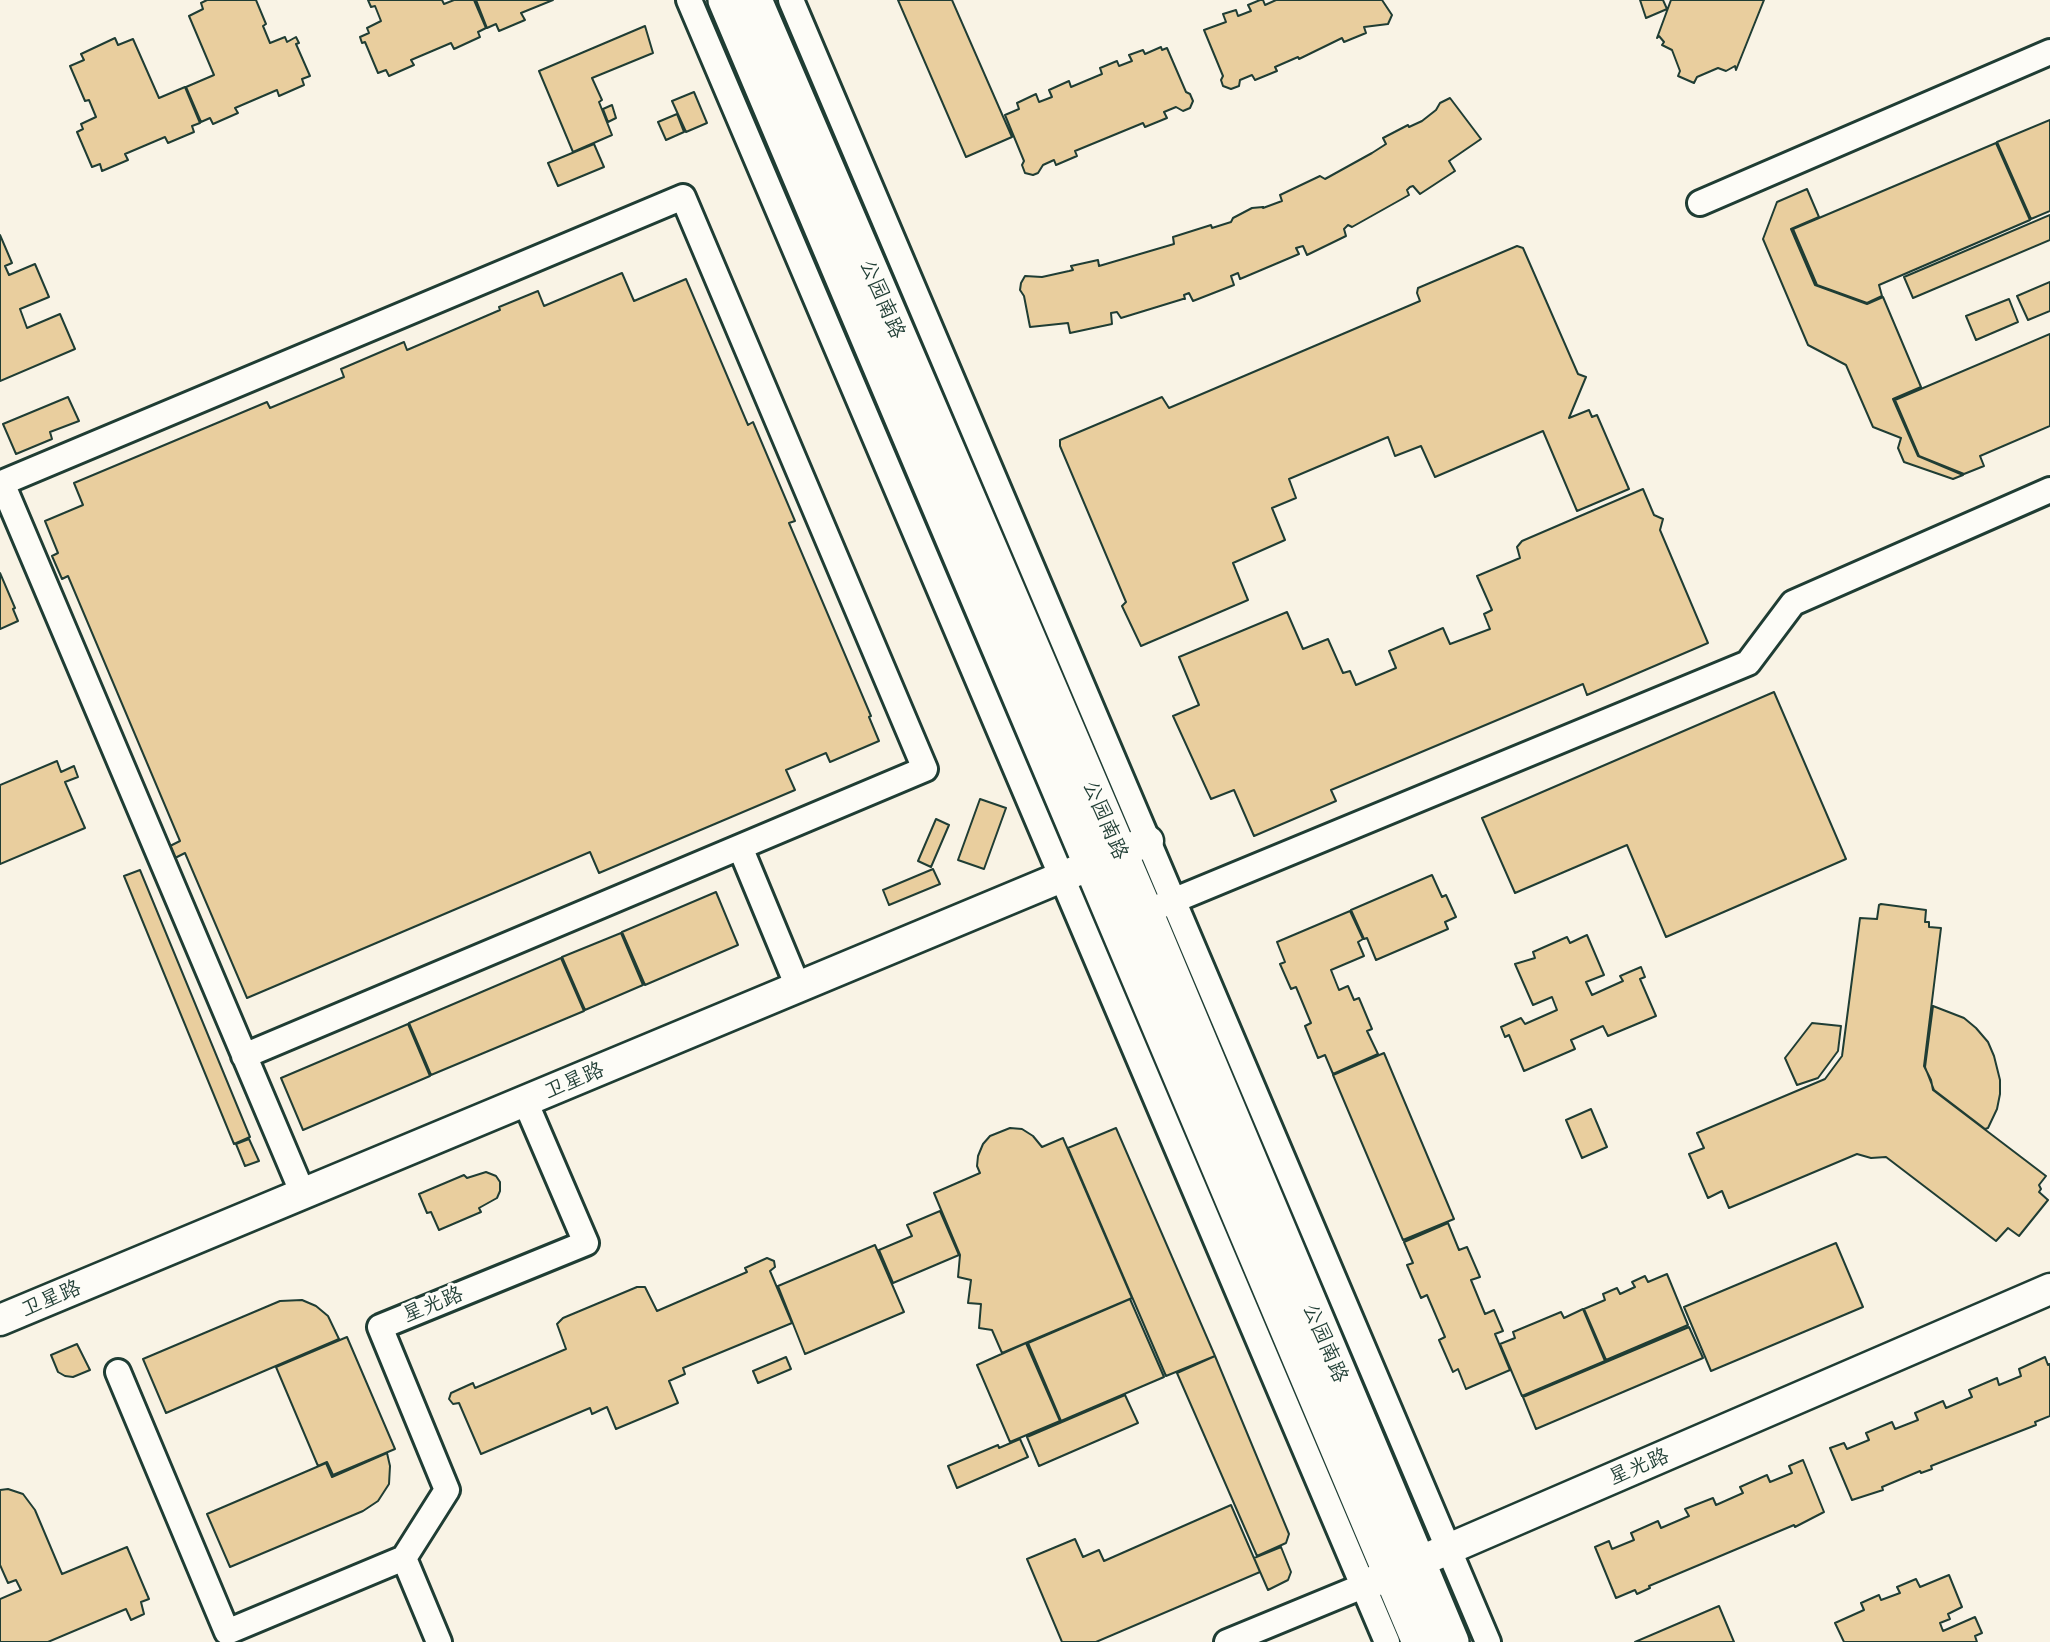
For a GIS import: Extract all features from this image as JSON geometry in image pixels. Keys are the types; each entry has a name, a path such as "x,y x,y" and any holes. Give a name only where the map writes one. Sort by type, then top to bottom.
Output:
{"main road":[{"name":"公园南路","path":"726,0 1106,859 1159,907 1405,1568 1420,1642"},
{"name":"公园南路","path":"754,0 1106,859 1405,1568 1451,1642"}],"street":[{"path":"689,0 1106,859"},
{"path":"791,0 1106,859"},
{"path":"1700,203 2050,52"},
{"path":"244,1056 925,769 683,197 2,483 244,1056 303,1194"},
{"path":"1159,907 1748,663 1794,603 2050,490"},
{"path":"740,847 798,987"},
{"name":"卫星路","path":"0,1320 1106,859"},
{"name":"星光路","path":"404,1558 447,1490 380,1327 586,1243 525,1101"},
{"name":"星光路","path":"1227,1642 1405,1568 2050,1289"},
{"path":"118,1372 227,1632 404,1558 439,1642"},
{"path":"1387,1642 1405,1568 1488,1642"}],"building":[{"path":"207,0 256,0 270,43 285,37 287,42 296,37 299,43 296,44 310,76 302,79 304,85 279,96 277,90 235,108 238,113 213,124 210,118 201,122 186,87 214,75 189,16 203,9 201,3"},
{"path":"368,0 442,0 444,4 454,0 474,0 486,28 478,32 480,37 454,49 451,43 411,60 414,65 389,76 386,70 378,73 365,42 362,43 360,37 369,33 367,28 381,21 375,6 371,7"},
{"path":"476,0 553,0 521,13 525,20 499,31 496,24 487,28"},
{"path":"898,0 952,0 1012,137 966,157"},
{"path":"1263,0 1265,5 1276,0 1382,0 1392,15 1388,24 1364,27 1366,33 1344,42 1342,38 1299,59 1298,57 1275,67 1277,71 1255,80 1252,75 1240,80 1239,86 1231,89 1223,86 1223,76 1204,30 1226,22 1223,14 1236,10 1238,16 1251,11 1248,5"},
{"path":"1640,0 1663,0 1667,9 1646,18"},
{"path":"1671,0 1764,0 1736,70 1735,66 1726,71 1718,68 1697,77 1694,83 1678,76 1680,71 1672,50 1662,45 1664,42 1659,36 1657,38"},
{"path":"645,26 653,53 592,78 602,100 599,102 612,135 573,152 539,71"},
{"path":"115,38 118,45 133,39 159,98 185,87 200,123 192,126 194,132 168,143 165,137 125,154 128,160 102,171 100,164 92,167 77,132 83,129 81,124 96,117 89,100 85,101 70,66 84,60 81,54"},
{"path":"1161,47 1162,50 1167,48 1186,92 1190,94 1193,101 1190,108 1183,111 1176,107 1164,112 1167,118 1145,127 1143,123 1075,151 1077,156 1056,165 1054,160 1043,165 1038,173 1033,175 1025,173 1022,165 1024,161 1005,115 1019,109 1017,103 1036,94 1039,102 1052,97 1049,90 1069,81 1071,87 1102,74 1100,68 1117,61 1119,66 1132,61 1129,55 1143,50 1145,54"},
{"path":"694,92 707,123 686,132 672,101"},
{"path":"1450,98 1481,139 1449,161 1455,171 1420,194 1413,186 1410,187 1407,190 1409,195 1352,227 1348,225 1344,229 1346,236 1307,255 1303,246 1296,248 1299,254 1240,279 1238,273 1231,276 1234,285 1193,301 1189,293 1184,295 1185,299 1121,318 1117,312 1111,313 1112,324 1070,333 1068,323 1030,327 1024,296 1020,290 1025,276 1042,277 1073,270 1071,266 1098,260 1099,266 1174,244 1173,237 1211,225 1212,228 1231,222 1233,218 1252,208 1263,208 1282,201 1280,195 1320,176 1325,179 1372,153 1386,144 1383,138 1422,121 1436,110 1440,103"},
{"path":"612,105 616,118 608,122 603,109"},
{"path":"677,114 684,132 666,140 658,122"},
{"path":"2050,120 2050,211 2031,219 1997,142"},
{"path":"1996,143 2030,220 1879,285 1882,296 1867,303 1817,285 1793,229"},
{"path":"594,144 604,167 558,186 548,163"},
{"path":"1807,189 1819,217 1791,229 1815,285 1867,304 1883,297 1921,387 1893,399 1918,456 1963,475 1953,479 1904,462 1898,448 1901,438 1873,427 1846,365 1808,345 1763,239 1777,202"},
{"path":"2050,215 2050,240 1913,298 1904,277"},
{"path":"0,235 12,263 5,266 9,275 35,264 49,297 20,309 27,328 60,314 75,349 0,381"},
{"path":"1517,246 1523,248 1578,374 1586,377 1569,418 1589,410 1592,417 1597,415 1629,489 1577,511 1543,431 1435,477 1421,446 1395,456 1388,437 1289,479 1296,498 1272,508 1285,540 1233,563 1248,600 1141,646 1122,606 1126,602 1060,446 1060,440 1162,397 1169,408 1420,301 1418,288"},
{"path":"622,273 634,301 686,279 748,425 753,422 795,521 789,523 871,716 869,717 879,741 830,762 826,753 786,770 795,790 599,873 590,852 247,998 185,853 175,858 170,846 180,841 68,576 62,579 52,556 58,553 45,521 83,505 74,483 267,402 270,408 344,377 341,369 404,342 407,350 538,291 544,306"},
{"path":"2050,282 2050,311 2028,320 2017,296"},
{"path":"2009,299 2018,322 1976,340 1966,316"},
{"path":"2050,334 2050,426 1980,456 1984,466 1964,474 1919,456 1895,400"},
{"path":"68,397 79,421 50,432 52,439 16,454 3,424"},
{"path":"1643,489 1654,515 1663,519 1660,530 1708,643 1587,695 1583,684 1331,790 1336,801 1254,836 1234,790 1211,799 1173,716 1199,705 1179,657 1287,612 1303,649 1328,639 1343,673 1350,671 1356,685 1396,668 1389,651 1443,628 1450,644 1490,629 1484,614 1492,610 1477,576 1520,558 1517,547 1522,541"},
{"path":"0,573 18,621 0,629"},
{"path":"1774,692 1846,859 1666,937 1627,845 1515,893 1482,818"},
{"path":"57,761 61,772 74,766 78,777 65,782 85,828 0,864 0,785"},
{"path":"980,799 1006,808 984,869 958,860"},
{"path":"936,819 949,825 931,867 918,861"},
{"path":"933,869 940,884 889,905 883,890"},
{"path":"140,870 250,1137 234,1144 124,876"},
{"path":"1432,875 1442,897 1446,895 1456,917 1445,922 1448,929 1376,960 1351,910"},
{"path":"716,892 738,945 645,985 622,932"},
{"path":"1881,904 1926,910 1925,922 1929,922 1929,927 1941,928 1924,1066 1933,1090 2046,1176 2039,1185 2039,1192 2048,1200 2019,1236 2008,1228 1996,1241 1886,1157 1871,1158 1857,1154 1729,1208 1722,1191 1708,1198 1689,1154 1704,1148 1697,1133 1825,1079 1842,1056 1860,918 1877,919"},
{"path":"1350,911 1363,939 1358,942 1364,956 1331,970 1339,990 1348,986 1354,1000 1359,998 1372,1029 1367,1031 1378,1054 1333,1074 1325,1055 1318,1058 1305,1026 1311,1023 1296,987 1291,989 1280,964 1285,962 1277,942"},
{"path":"621,933 643,985 585,1010 562,957"},
{"path":"1587,935 1604,975 1586,982 1592,995 1623,981 1620,976 1641,967 1645,977 1640,979 1656,1016 1608,1036 1603,1026 1571,1040 1575,1049 1524,1071 1509,1035 1505,1037 1501,1027 1521,1018 1525,1024 1557,1010 1552,997 1533,1005 1515,964 1535,958 1533,952 1567,937 1570,943"},
{"path":"561,958 584,1011 431,1075 409,1023"},
{"path":"1933,1006 1964,1018 1988,1042 2000,1080 2000,1094 1997,1109 1988,1128 1985,1129 1934,1090 1925,1067"},
{"path":"1812,1023 1841,1026 1838,1051 1818,1078 1797,1085 1785,1058"},
{"path":"408,1024 430,1076 303,1130 281,1078"},
{"path":"1384,1053 1454,1219 1403,1240 1333,1075"},
{"path":"1591,1109 1607,1147 1582,1158 1566,1120"},
{"path":"1010,1128 1022,1129 1033,1136 1042,1147 1063,1138 1132,1298 1002,1353 992,1330 979,1328 981,1304 968,1303 971,1280 958,1277 960,1255 934,1193 980,1173 977,1166 978,1156 983,1144 990,1136"},
{"path":"1116,1128 1215,1356 1166,1376 1068,1148"},
{"path":"249,1139 259,1161 245,1166 236,1144"},
{"path":"486,1172 496,1176 500,1182 497,1198 479,1208 481,1212 439,1230 431,1212 427,1213 419,1194 464,1175 467,1178"},
{"path":"940,1211 959,1255 893,1283 879,1250 912,1236 907,1225"},
{"path":"1448,1223 1459,1250 1467,1247 1480,1277 1471,1280 1485,1314 1494,1310 1503,1331 1495,1334 1510,1370 1466,1389 1458,1369 1453,1372 1439,1340 1445,1337 1427,1295 1421,1298 1407,1265 1413,1263 1404,1242"},
{"path":"1836,1243 1863,1307 1711,1371 1684,1307"},
{"path":"875,1245 904,1312 805,1354 778,1286"},
{"path":"767,1258 774,1261 775,1267 770,1271 792,1323 683,1368 685,1374 669,1381 678,1403 616,1429 607,1407 592,1414 590,1408 481,1454 459,1403 453,1404 449,1399 451,1393 473,1383 475,1388 566,1349 557,1324 563,1318 637,1287 645,1287 657,1311 747,1272 745,1268"},
{"path":"1667,1274 1688,1325 1606,1360 1584,1309 1605,1300 1603,1294 1617,1288 1620,1294 1635,1287 1632,1282 1645,1276 1648,1282"},
{"path":"1130,1299 1164,1377 1061,1421 1028,1343"},
{"path":"302,1300 316,1306 328,1316 339,1339 166,1413 143,1359 280,1301"},
{"path":"1583,1309 1605,1361 1522,1396 1500,1344 1515,1338 1513,1332 1561,1312 1564,1318"},
{"path":"1689,1327 1703,1358 1536,1429 1523,1397"},
{"path":"347,1337 395,1449 333,1475 327,1462 318,1466 276,1367"},
{"path":"1026,1343 1060,1421 1010,1442 977,1365"},
{"path":"77,1344 90,1370 73,1377 65,1376 58,1372 51,1355"},
{"path":"1215,1356 1289,1534 1286,1543 1257,1556 1177,1373"},
{"path":"786,1357 791,1369 758,1383 753,1371"},
{"path":"2045,1357 2048,1365 2050,1364 2050,1416 2035,1422 2036,1425 1931,1466 1932,1469 1921,1473 1920,1471 1882,1487 1883,1490 1852,1500 1830,1448 1844,1443 1847,1449 1869,1440 1866,1433 1892,1422 1895,1429 1918,1420 1915,1413 1943,1401 1946,1408 1972,1397 1969,1390 1997,1378 1999,1385 2021,1376 2019,1369"},
{"path":"1125,1395 1138,1423 1039,1466 1027,1437"},
{"path":"1020,1439 1028,1457 957,1488 948,1466 998,1445 999,1448"},
{"path":"387,1453 390,1466 389,1484 378,1501 363,1511 230,1567 207,1514 326,1463 332,1477"},
{"path":"1803,1460 1824,1512 1795,1527 1794,1525 1649,1586 1650,1588 1637,1594 1635,1590 1616,1598 1595,1547 1609,1541 1612,1549 1634,1540 1631,1533 1658,1521 1661,1528 1689,1516 1685,1509 1713,1498 1716,1505 1743,1493 1740,1487 1767,1475 1770,1482 1792,1473 1789,1466"},
{"path":"8,1489 23,1494 35,1510 62,1574 127,1547 149,1599 141,1602 144,1614 131,1620 126,1609 48,1642 0,1642 0,1599 21,1590 16,1580 8,1583 0,1565 0,1490"},
{"path":"1231,1505 1260,1572 1096,1642 1062,1642 1027,1559 1075,1539 1083,1557 1099,1550 1104,1561"},
{"path":"1281,1547 1291,1572 1288,1580 1268,1590 1254,1558"},
{"path":"1949,1575 1962,1607 1948,1614 1950,1619 1940,1623 1943,1631 1975,1617 1982,1633 1975,1636 1977,1642 1844,1642 1835,1623 1864,1610 1861,1603 1879,1595 1881,1600 1900,1593 1897,1587 1916,1579 1920,1587"},
{"path":"1719,1606 1734,1642 1635,1642"}]}
